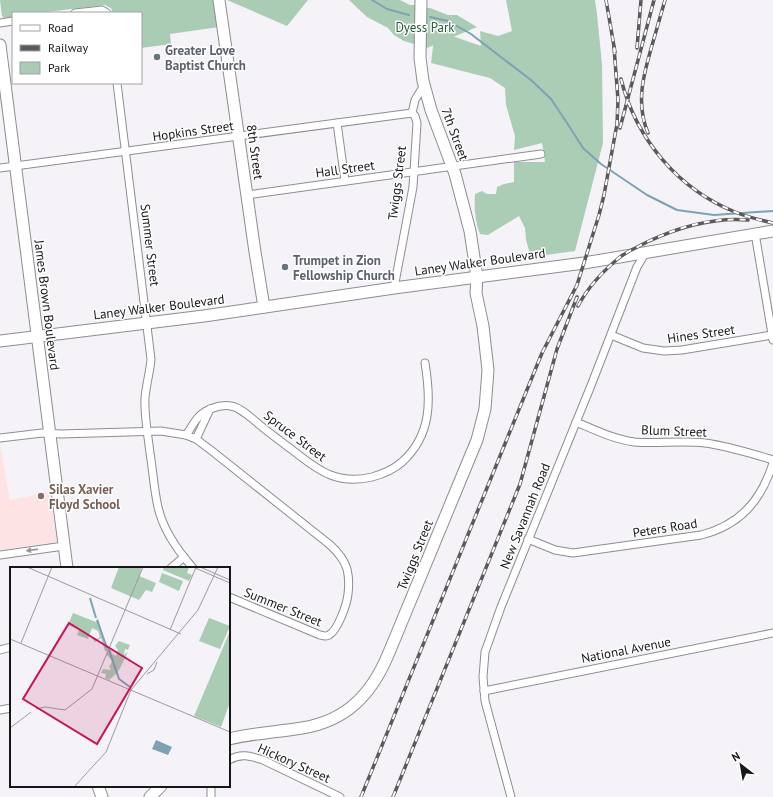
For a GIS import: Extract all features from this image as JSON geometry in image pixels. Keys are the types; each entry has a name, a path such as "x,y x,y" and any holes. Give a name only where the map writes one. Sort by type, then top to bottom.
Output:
{"main road":[{"name":"8th Street","path":"219,0 264,307"},
{"name":"7th Street","path":"421,2 420,58 424,85 431,110 452,166 470,231 477,276"},
{"name":"James Brown Boulevard","path":"0,45 2,83 16,166 67,567"},
{"name":"Laney Walker Boulevard","path":"0,341 148,323 477,276 584,263 773,231"},
{"name":"Twiggs Street","path":"230,739 302,728 325,722 347,710 358,701 371,688 380,673 477,440 485,410 488,370 483,326 476,293 477,276"},
{"path":"98,787 102,797"},
{"path":"150,797 160,787"}],"street":[{"path":"83,12 98,10 106,12"},
{"path":"0,23 12,21"},
{"name":"Summer Street","path":"118,84 148,323 151,359 145,397 158,508 167,531 192,567"},
{"path":"412,113 415,100 424,85"},
{"name":"Hopkins Street","path":"0,168 412,113"},
{"name":"Twiggs Street","path":"394,288 411,201 414,172 417,123 415,116 412,113"},
{"path":"337,123 345,181"},
{"name":"Hall Street","path":"247,195 541,154"},
{"path":"755,233 773,338"},
{"name":"New Savannah Road","path":"511,797 489,716 484,691 484,663 488,642 611,335 637,266 646,252"},
{"name":"Hines Street","path":"611,335 643,348 664,351 773,338"},
{"name":"Spruce Street","path":"210,409 226,405 239,409 322,472 338,478 361,479 385,472 399,464 412,451 418,441 424,428 429,402 425,363"},
{"path":"186,435 202,413 210,409"},
{"path":"0,438 50,434 148,431 169,432 186,435 196,439 210,409"},
{"name":"Blum Street","path":"576,422 612,437 624,440 636,442 704,443 733,448 773,460"},
{"name":"Summer Street","path":"196,439 329,544 341,556 348,576 348,594 345,605 336,628 329,635 320,635 230,598"},
{"name":"Peters Road","path":"528,539 555,550 573,553 715,531 732,522 750,507 764,488 773,463"},
{"path":"0,555 64,546"},
{"path":"172,567 184,557"},
{"name":"National Avenue","path":"484,691 773,633"},
{"path":"0,650 10,647"},
{"path":"0,710 10,708"},
{"name":"Hickory Street","path":"230,760 237,756 246,755 263,760 340,797"}],"shaded area":[{"name":"Silas Xavier Floyd School","path":"0,444 10,500 50,492 57,542 0,550"}],"green space":[{"path":"0,0 215,0 219,27 170,34 171,44 142,48 142,12 113,12 111,8 105,5 46,12 12,12 12,17 4,18 2,16"},
{"path":"227,0 308,0 287,26"},
{"name":"Dyess Park","path":"349,0 400,0 410,5 415,5 416,7 430,8 448,15 457,15 477,27 427,48 404,41 394,35 388,28 367,17"},
{"path":"506,0 595,0 602,64 603,143 575,251 531,257 526,240 525,228 519,216 488,235 480,234 475,214 475,194 482,191 487,194 496,194 497,187 514,182 514,162 545,162 542,143 514,150 515,136 506,105 505,88 490,78 431,63 435,30 481,46 480,31 498,36 512,31"}],"waterway":[{"path":"372,0 387,9 409,15"},
{"path":"430,17 448,21 471,34 531,80 551,99 583,148 601,164 647,195 677,210 714,215 773,211"}],"railway":[{"path":"606,0 615,52"},
{"path":"637,48 641,0"},
{"path":"620,128 654,0"},
{"path":"648,133 642,110 642,88 665,0"},
{"path":"361,797 542,353 577,285 604,195 617,124 618,100 614,47"},
{"path":"621,79 637,122 662,159 678,176 695,190 714,202 740,214 773,223"},
{"path":"578,306 591,286 608,268 620,257 647,242 696,224 722,220 748,220"},
{"path":"393,797 520,484 557,349 577,297"}],"place":[{"name":"Greater Love Baptist Church","path":"157,57"},
{"name":"Trumpet in Zion Fellowship Church","path":"285,267"},
{"name":"Silas Xavier Floyd School","path":"41,496"}]}
